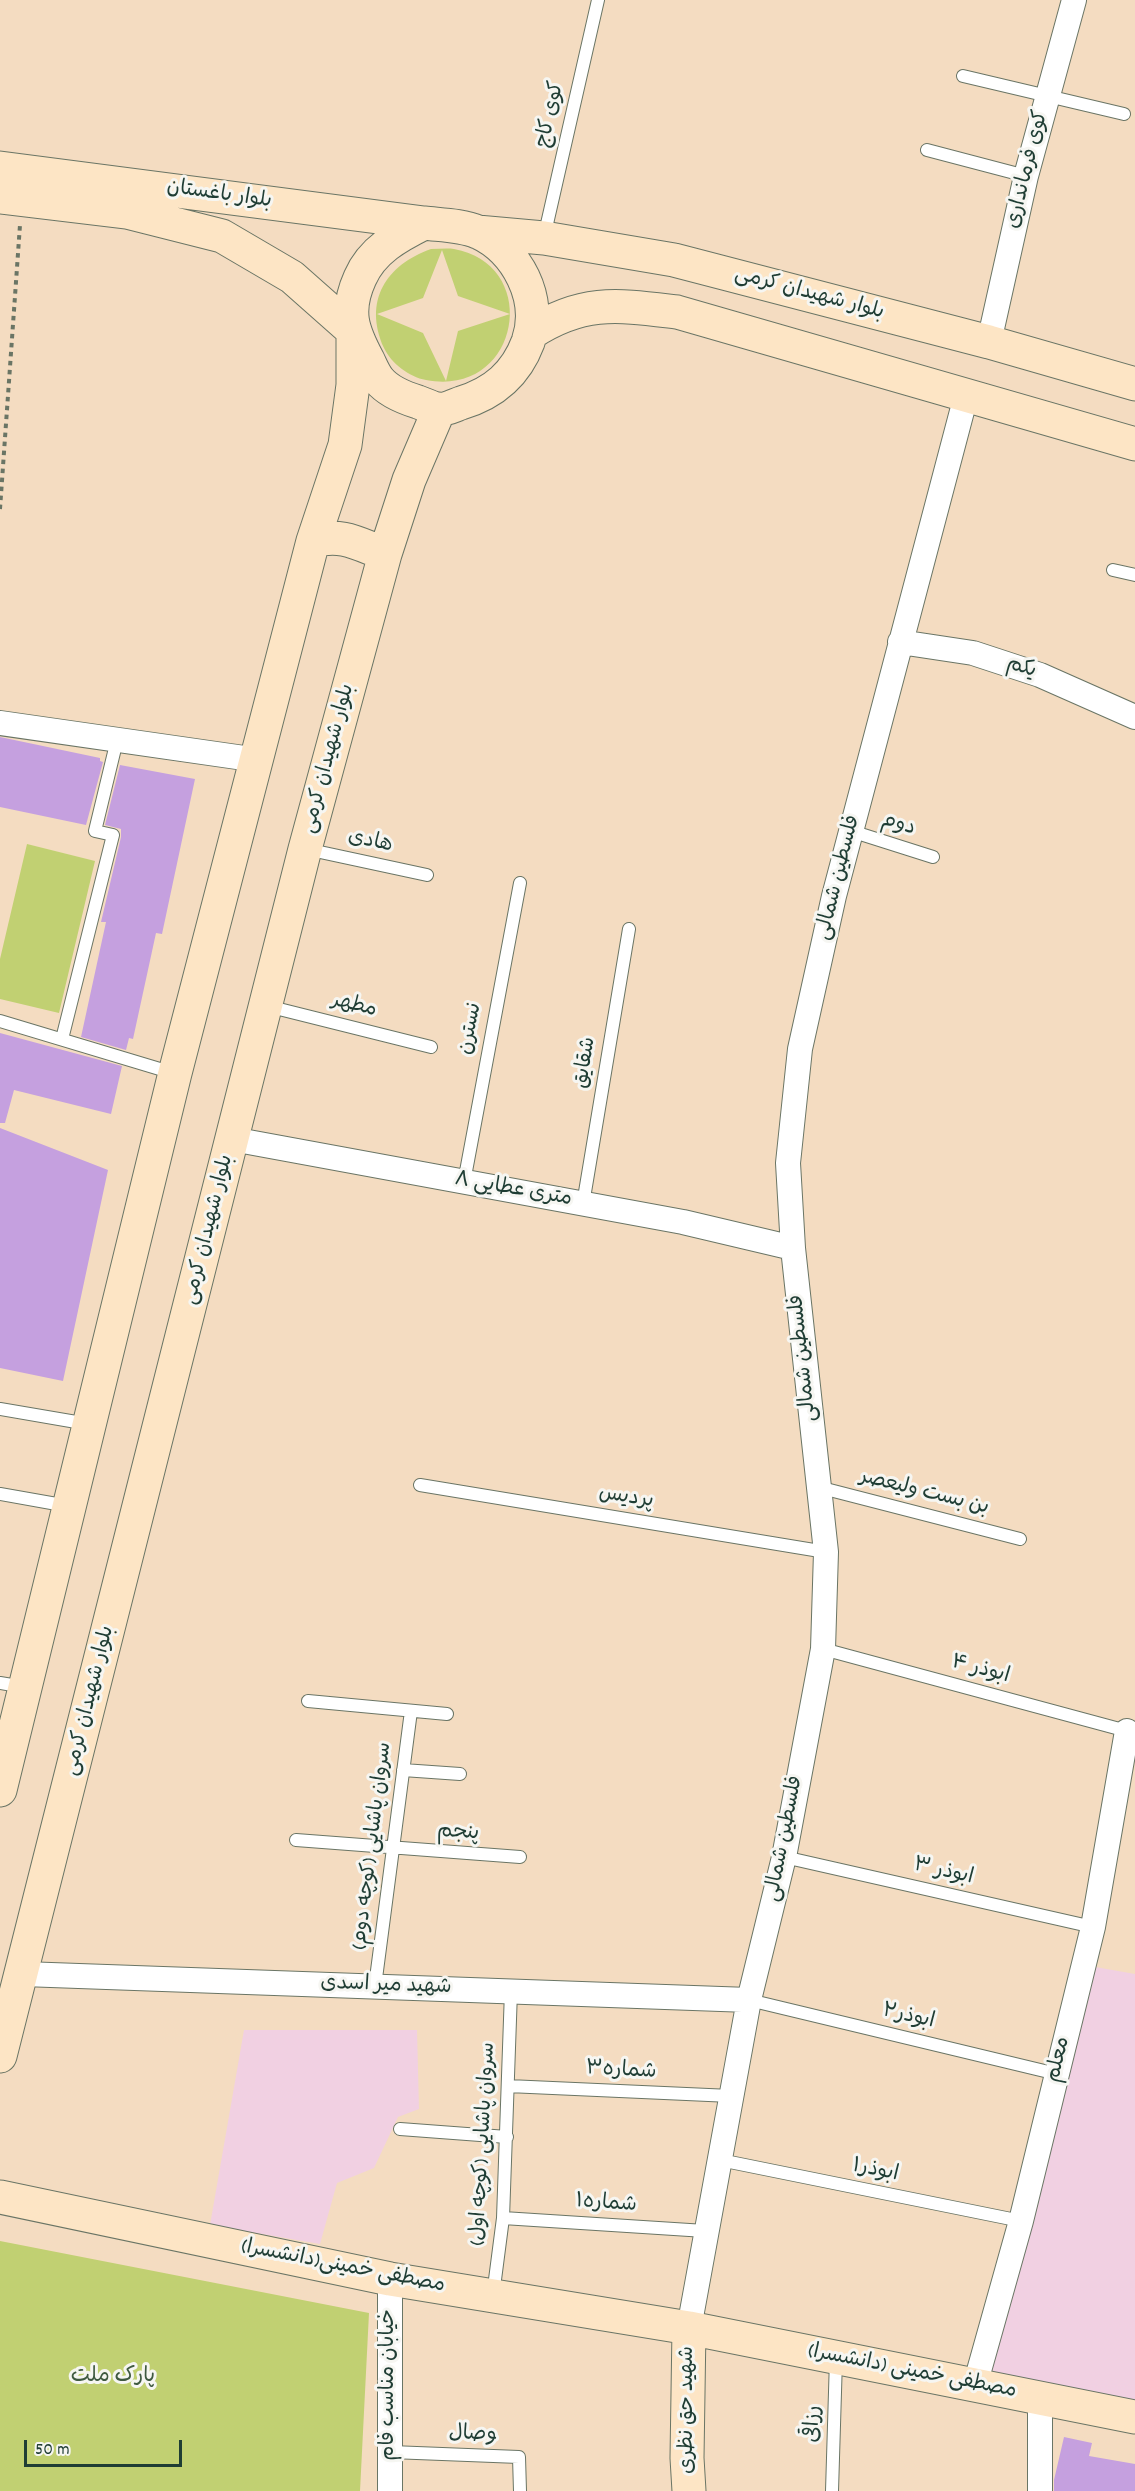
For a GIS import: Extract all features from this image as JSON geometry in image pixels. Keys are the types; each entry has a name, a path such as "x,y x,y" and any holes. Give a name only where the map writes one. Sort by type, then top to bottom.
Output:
{"main road":[{"name":"بلوار باغستان","path":"10,190 424,223"},
{"name":"بلوار باغستان","path":"10,190 127,212 222,236 292,277 353,331"},
{"path":"0,1790 13,1685 69,1506 175,1073 313,541 345,445 353,386 353,331 355,295 360,277 375,254 397,237 424,223 450,225 477,232 503,248 522,273 532,302 531,333 522,358 506,380 484,396 439,410 403,397 379,381 353,331"},
{"name":"بلوار شهیدان کرمی","path":"477,232 544,238 674,260 989,342 1135,384"},
{"path":"674,260 669,286 677,312"},
{"path":"531,333 552,319 589,306 632,307 677,312 1135,444"},
{"name":"بلوار شهیدان کرمی","path":"2,2044 23,1974 305,849 385,554 409,480 439,410"},
{"path":"313,541 332,536 348,539 385,554"},
{"name":"(دانشسرا)مصطفی خمینی","path":"0,2197 390,2279 492,2298 689,2328"},
{"name":"مصطفی خمینی (دانشسرا)","path":"689,2328 1135,2417"},
{"name":"شهید حق نظری","path":"689,2328 687,2458 689,2491"}],"street":[{"name":"کوی فرمانداری","path":"989,342 1026,176 1074,0"},
{"name":"فلسطین شمالی","path":"689,2328 749,2000 784,1857 824,1649 826,1552 793,1248 788,1162 800,1048 851,831 966,396"},
{"name":"یکم","path":"900,642 973,653 1040,675 1135,717"},
{"path":"0,723 258,760"},
{"name":"۸ متری عطایی","path":"232,1139 683,1221 793,1248"},
{"name":"معلم","path":"975,2385 1021,2222 1093,1927 1127,1731"},
{"name":"شهید میر اسدی","path":"23,1974 749,2000"},
{"name":"خیابان مناسب فام","path":"390,2279 390,2491"},
{"path":"1040,2398 1040,2491"}],"lane":[{"name":"کوی کاج","path":"544,238 598,0"},
{"path":"963,76 1124,114"},
{"path":"927,150 1026,176"},
{"path":"1113,570 1135,575"},
{"path":"62,1039 113,835 95,831 117,740"},
{"name":"دوم","path":"851,831 933,857"},
{"name":"هادی","path":"305,849 427,875"},
{"name":"نسترن","path":"464,1182 520,883"},
{"name":"شقایق","path":"583,1204 629,928"},
{"name":"مطهر","path":"266,1005 431,1047"},
{"path":"0,1020 175,1073"},
{"path":"0,1408 89,1424"},
{"name":"پردیس","path":"420,1485 826,1552"},
{"name":"بن بست ولیعصر","path":"818,1487 1020,1539"},
{"path":"0,1494 69,1506"},
{"name":"ابوذر ۴","path":"824,1649 1127,1731"},
{"path":"308,1701 447,1714"},
{"name":"سروان پاشایی (کوچه دوم)","path":"375,1986 411,1711"},
{"path":"403,1770 460,1774"},
{"name":"پنجم","path":"296,1840 520,1857"},
{"name":"ابوذر ۳","path":"784,1857 1093,1927"},
{"name":"سروان پاشایی (کوچه اول)","path":"492,2298 503,2218 511,1991"},
{"name":"ابوذر۲","path":"749,2000 1057,2074"},
{"name":"شماره۳","path":"508,2086 731,2096"},
{"path":"400,2129 507,2138"},
{"name":"ابوذر۱","path":"720,2160 1021,2222"},
{"name":"شماره۱","path":"503,2218 705,2231"},
{"name":"رزاقی","path":"832,2491 836,2358"},
{"name":"وصال","path":"391,2452 519,2457 520,2491"}],"path":[{"path":"0,509 10,190"}],"shaded area":[{"path":"1084,1965 1135,1974 1135,2405 975,2385"},
{"path":"244,2030 417,2030 419,2109 398,2117 374,2168 337,2183 320,2244 210,2225"}],"green space":[{"path":"431,249 454,249 482,260 500,279 509,302 509,314 458,296 442,250 423,298 377,314 423,333 446,380 426,380 413,376 401,368 387,354 378,331 376,315 383,287 391,275 415,256"},
{"path":"509,314 509,327 500,351 483,369 458,380 446,380 458,331"},
{"path":"27,844 95,861 59,1013 0,999 0,959"},
{"name":"پارک ملت","path":"0,2241 369,2313 360,2491 0,2491"}],"building":[{"path":"0,737 100,758 103,762 86,825 0,807"},
{"path":"120,765 195,779 162,934 156,933 133,1039 129,1038 126,1050 81,1037 106,922 101,922 121,837 121,829 105,825"},
{"path":"0,1033 122,1066 111,1114 14,1090 5,1123 0,1123"},
{"path":"0,1128 108,1170 63,1381 0,1368"},
{"path":"1064,2437 1092,2443 1089,2456 1135,2464 1135,2491 1054,2491 1054,2480"}]}
